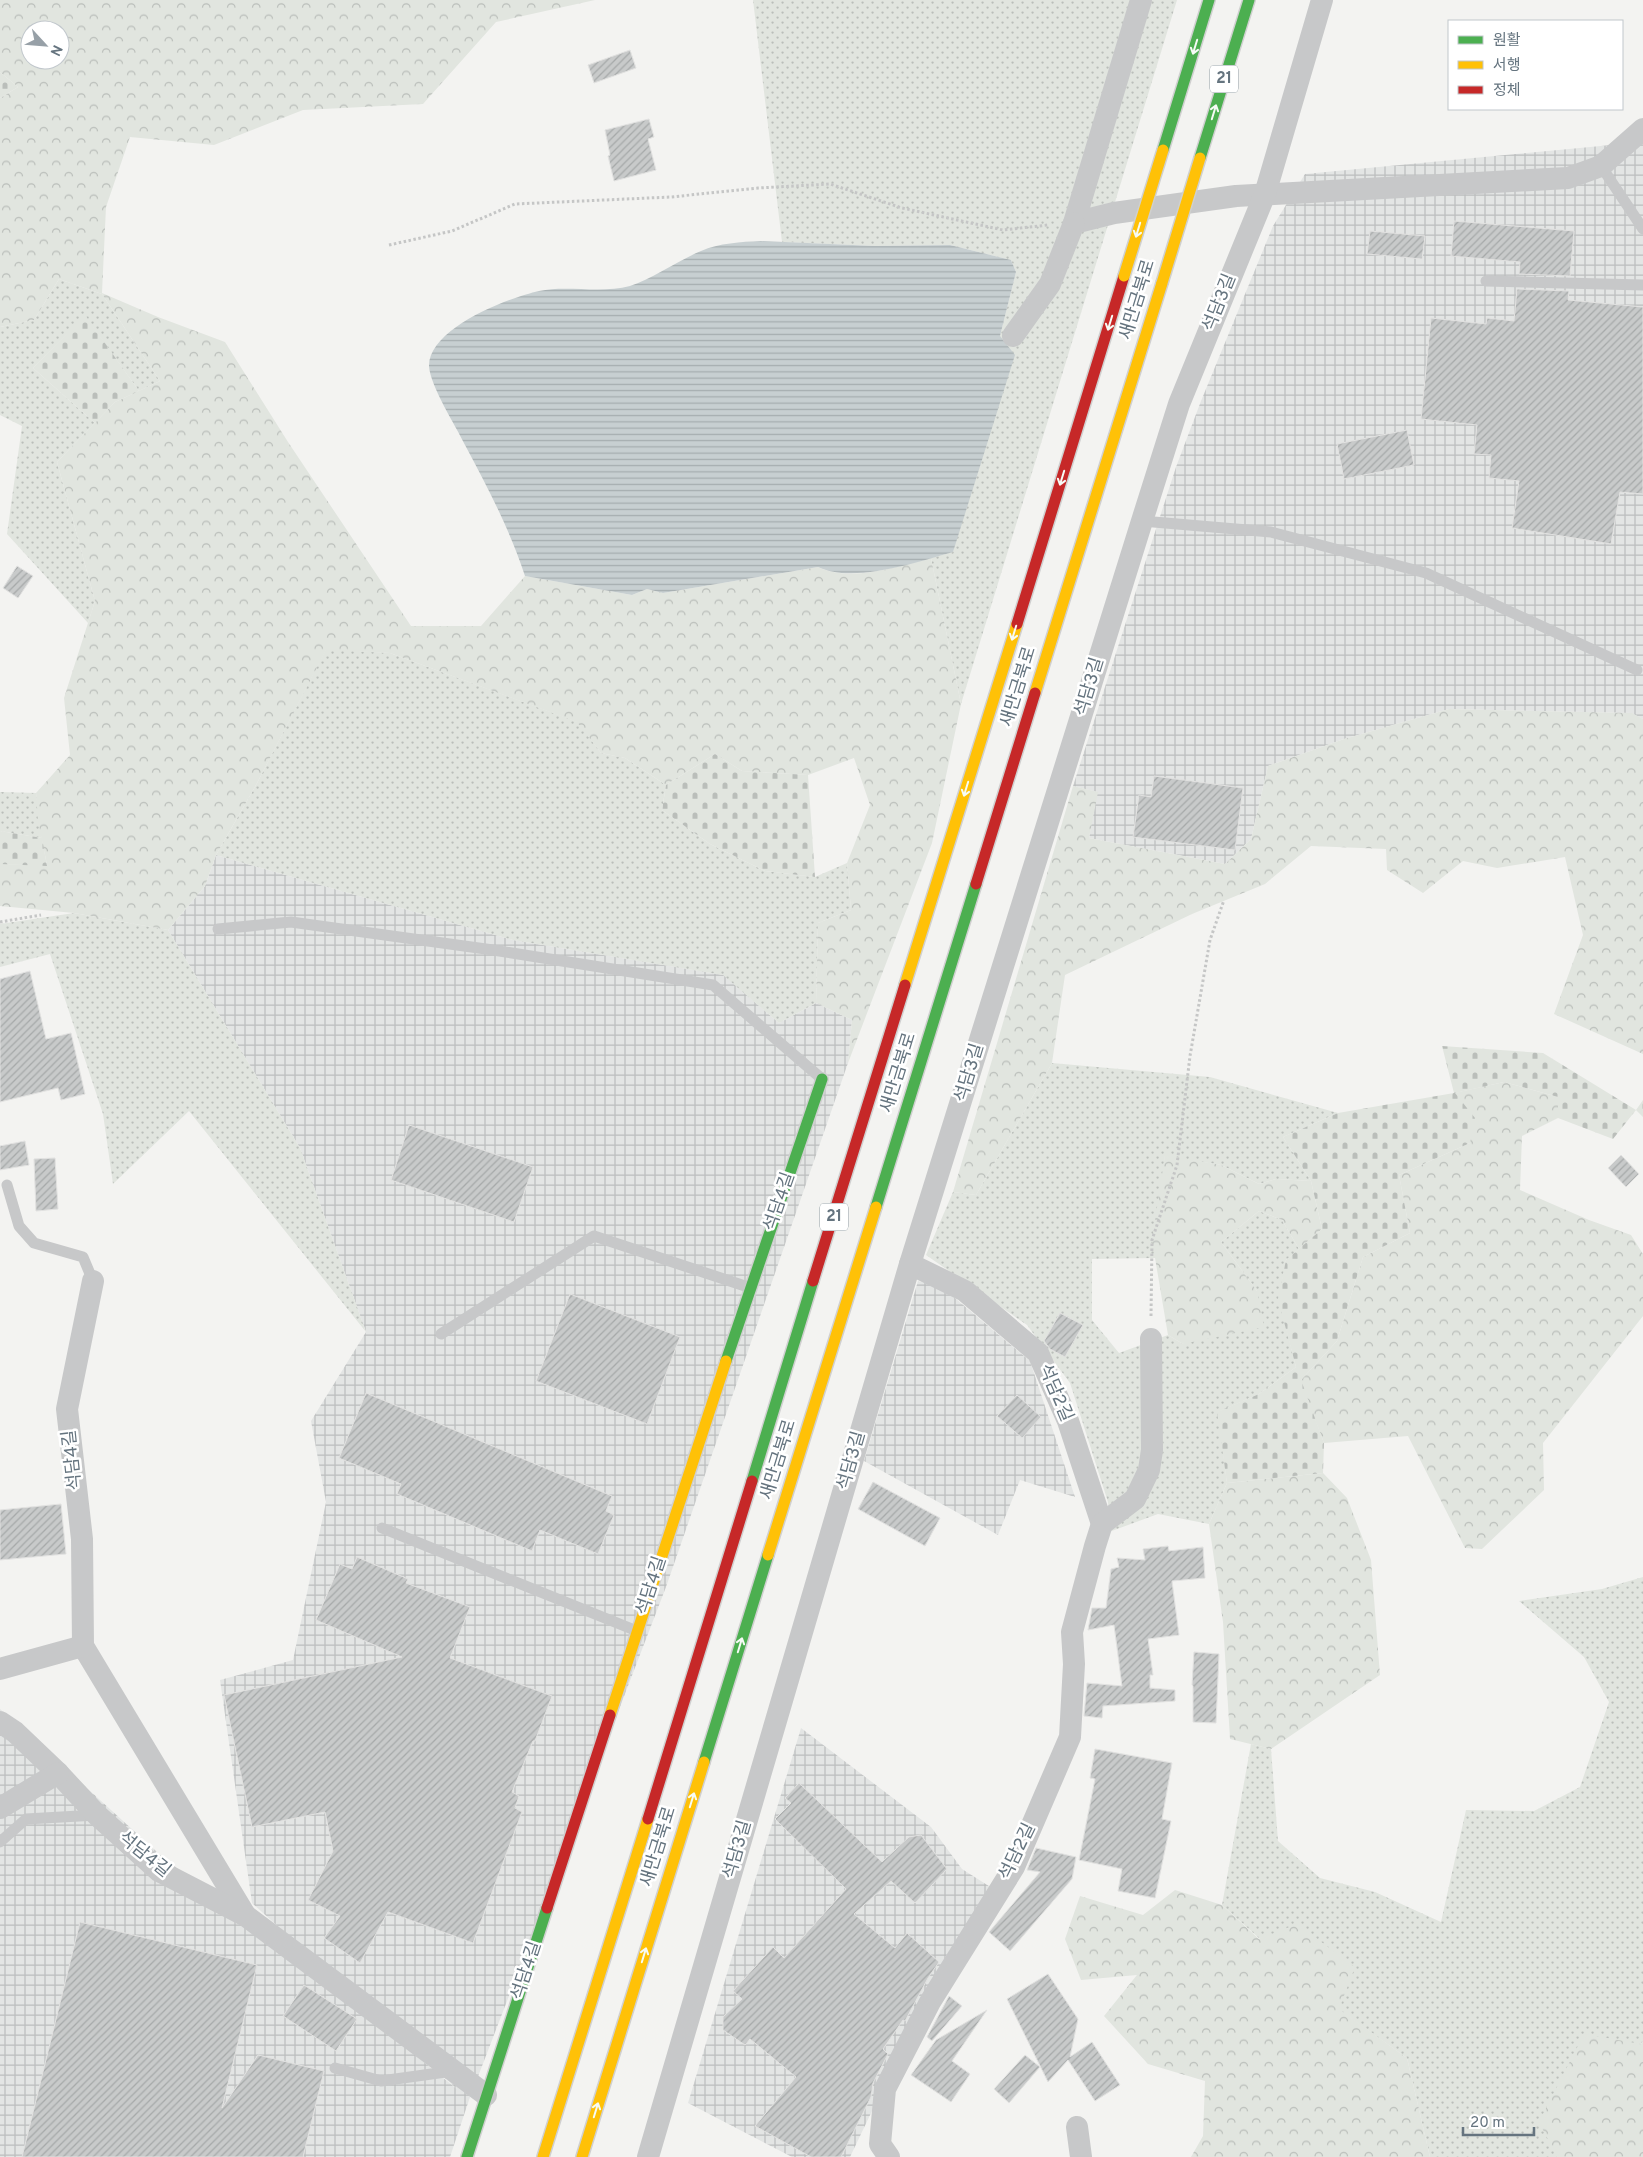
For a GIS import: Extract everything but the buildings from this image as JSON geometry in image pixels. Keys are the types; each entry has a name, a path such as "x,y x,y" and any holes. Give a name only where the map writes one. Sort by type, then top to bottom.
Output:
{"main road":[{"name":"새만금북로","path":"543,2157 1209,0"},
{"name":"새만금북로","path":"582,2157 1249,0"},
{"name":"석담4길","path":"467,2157 637,1631 822,1079"}],"street":[{"path":"1012,336 1050,284 1074,222 1141,0"},
{"name":"석담3길","path":"648,2157 910,1264 1178,404 1265,194 1322,0"},
{"path":"1074,222 1114,213 1236,196 1568,178 1601,166 1643,129"},
{"name":"석담2길","path":"889,2157 880,2144 885,2089 930,2002 1014,1866 1070,1737 1074,1664 1072,1632 1102,1524 1068,1421 1038,1353 965,1291 910,1264"},
{"name":"석담4길","path":"83,1646 82,1539 67,1409 93,1281"},
{"path":"1102,1524 1135,1499 1149,1470 1152,1450 1151,1339"},
{"path":"0,1669 83,1646 246,1916"},
{"name":"석담4길","path":"0,1722 15,1732 58,1773 97,1815 159,1871 246,1916 486,2095"},
{"path":"0,1808 58,1773"},
{"path":"1076,2127 1081,2157"}],"lane":[{"path":"1601,166 1643,229"},
{"path":"1486,281 1643,285"},
{"path":"1142,521 1271,532 1426,573 1637,670"},
{"path":"218,930 291,922 493,950 713,985 822,1079"},
{"path":"7,1184 20,1226 34,1243 84,1257 93,1281"},
{"path":"441,1334 594,1236 751,1288"},
{"path":"382,1528 637,1631"},
{"path":"0,1842 26,1819 97,1815"},
{"path":"336,2068 381,2081 454,2071"}],"path":[{"path":"389,245 452,232 515,204 671,197 758,188 830,184 902,208 1003,230 1074,222"},
{"path":"1151,1339 1152,1240 1177,1165 1190,1056 1210,940 1224,900"},
{"path":"0,922 41,915"}],"shaded area":[{"path":"1643,142 1643,719 1631,713 1449,709 1344,739 1268,766 1251,839 1225,864 1089,838 1097,792 1073,786 1176,467 1273,226 1305,174"},
{"path":"761,241 875,246 950,245 1011,260 1016,272 1000,336 1015,355 953,552 885,570 849,573 832,572 818,567 663,593 647,589 632,595 525,576 513,542 498,509 434,384 429,366 432,352 442,339 456,327 472,317 509,300 550,289 607,289 630,286 708,248 730,243"},
{"path":"216,855 513,940 724,975 779,1023 816,1003 852,1020 848,1063 666,1587 469,2100 450,2157 0,2157 0,1709 167,1861 246,1916 458,2090 252,1903 220,1680 293,1660 326,1502 311,1421 366,1332 300,1148 168,930 205,886"},
{"path":"918,1281 943,1288 1030,1361 1075,1497 1020,1480 998,1535 864,1461"},
{"path":"801,1728 931,1827 962,1869 992,1888 946,1956 850,2157 792,2157 688,2103"}],"green space":[{"path":"0,0 595,0 496,22 423,104 303,110 214,145 130,137 106,207 102,293 158,317 225,342 288,442 411,626 481,626 525,576 632,595 647,589 663,593 818,567 831,572 874,572 931,558 961,704 932,843 848,1063 852,1020 816,1003 818,923 851,910 847,863 870,805 854,758 808,775 742,771 715,754 666,785 625,758 601,753 577,722 390,653 326,650 256,785 216,855 205,886 168,930 74,913 0,906 0,864 47,865 38,821 36,793 70,755 64,698 95,601 57,462 115,402 160,381 102,294 59,279 34,320 0,327 0,98 18,87 0,72"},
{"path":"753,0 1177,0 961,704 931,558 953,552 1000,336 1016,272 1011,260 950,245 875,246 782,242"},
{"path":"0,72 18,87 0,98"},
{"path":"59,279 102,294 160,381 139,391 85,316 33,368 95,423 57,462 95,601 88,623 7,534 22,426 0,415 0,327 34,320"},
{"path":"85,315 139,391 115,402 95,423 33,368"},
{"path":"326,649 390,653 578,722 601,753 625,758 666,785 662,810 710,844 765,871 815,877 847,863 851,910 818,923 816,1003 779,1023 723,975 513,940 216,855 256,785"},
{"path":"1449,709 1632,713 1643,719 1643,1054 1554,1014 1583,935 1565,857 1497,868 1463,861 1423,893 1387,870 1386,849 1311,846 1265,884 1192,914 1065,975 1052,1063 976,1195 953,1192 1073,786 1098,792 1089,838 1225,864 1251,839 1268,766 1344,739"},
{"path":"715,754 742,771 808,775 815,877 765,871 710,844 662,810 666,785"},
{"path":"0,792 36,793 42,838 0,831"},
{"path":"0,831 42,838 47,866 0,864"},
{"path":"74,913 168,930 300,1148 366,1332 189,1111 113,1184 103,1114 50,954 0,967 0,924"},
{"path":"1442,1046 1543,1053 1636,1110 1613,1139 1558,1118 1558,1097 1504,1082 1455,1093 1475,1118 1470,1143 1399,1175 1410,1233 1363,1257 1337,1341 1301,1380 1324,1443 1323,1473 1227,1483 1217,1412 1259,1394 1296,1367 1278,1299 1286,1260 1322,1229 1311,1181 1283,1137 1338,1113 1454,1093"},
{"path":"1052,1063 1210,1077 1338,1113 1283,1137 1311,1181 1276,1179 1259,1184 1221,1165 1165,1156 1155,1258 1092,1259 1092,1320 1119,1353 1168,1335 1183,1344 1257,1291 1221,1242 1259,1211 1282,1220 1299,1249 1286,1260 1279,1299 1296,1367 1259,1394 1218,1412 1227,1483 1209,1524 1158,1514 1109,1532 1108,1502 1070,1383 1027,1325 926,1255 953,1192 976,1195"},
{"path":"1504,1082 1558,1097 1558,1118 1522,1136 1520,1190 1589,1220 1631,1235 1643,1254 1643,1316 1543,1443 1544,1490 1482,1549 1465,1548 1408,1436 1324,1443 1300,1381 1337,1341 1363,1257 1410,1233 1399,1175 1470,1143 1454,1093"},
{"path":"1643,1100 1643,1117 1636,1110"},
{"path":"1165,1155 1221,1165 1259,1184 1276,1179 1311,1181 1322,1229 1299,1249 1282,1220 1259,1211 1221,1242 1257,1291 1264,1327 1183,1344 1168,1335 1152,1240"},
{"path":"1323,1473 1347,1498 1371,1560 1380,1675 1271,1749 1230,1739 1223,1622 1209,1524 1227,1483"},
{"path":"1643,1577 1643,2041 1557,2153 1557,2157 1430,2157 1407,2058 1338,2009 1222,1905 1251,1744 1271,1749 1278,1841 1320,1878 1375,1892 1441,1922 1466,1810 1534,1811 1580,1787 1609,1702 1584,1657 1519,1601 1602,1589"},
{"path":"1175,1890 1222,1905 1259,1939 1297,1924 1355,1967 1339,2009 1407,2058 1430,2157 1191,2157 1203,2136 1205,2081 1148,2064 1104,2016 1137,1975 1081,1980 1065,1939 1080,1896 1143,1915"},
{"path":"1584,2034 1641,2044 1643,2041 1643,2157 1557,2157 1539,2122"}],"traffic: fast":[{"path":"1163,150 1209,0"},
{"path":"1200,158 1249,0"},
{"path":"876,1207 976,884"},
{"path":"726,1361 822,1079"},
{"path":"752,1481 813,1281"},
{"path":"704,1762 768,1555"},
{"path":"467,2157 547,1908"}],"traffic: slow":[{"path":"1124,276 1163,150"},
{"path":"1162,283 1200,158"},
{"path":"1035,693 1162,283"},
{"path":"905,985 1017,624"},
{"path":"768,1555 876,1207"},
{"path":"610,1715 726,1361"},
{"path":"582,2157 704,1762"},
{"path":"543,2157 648,1819"}],"traffic: jam":[{"path":"1017,624 1124,276"},
{"path":"976,884 1035,693"},
{"path":"813,1281 905,985"},
{"path":"648,1819 752,1481"},
{"path":"547,1908 610,1715"}]}
